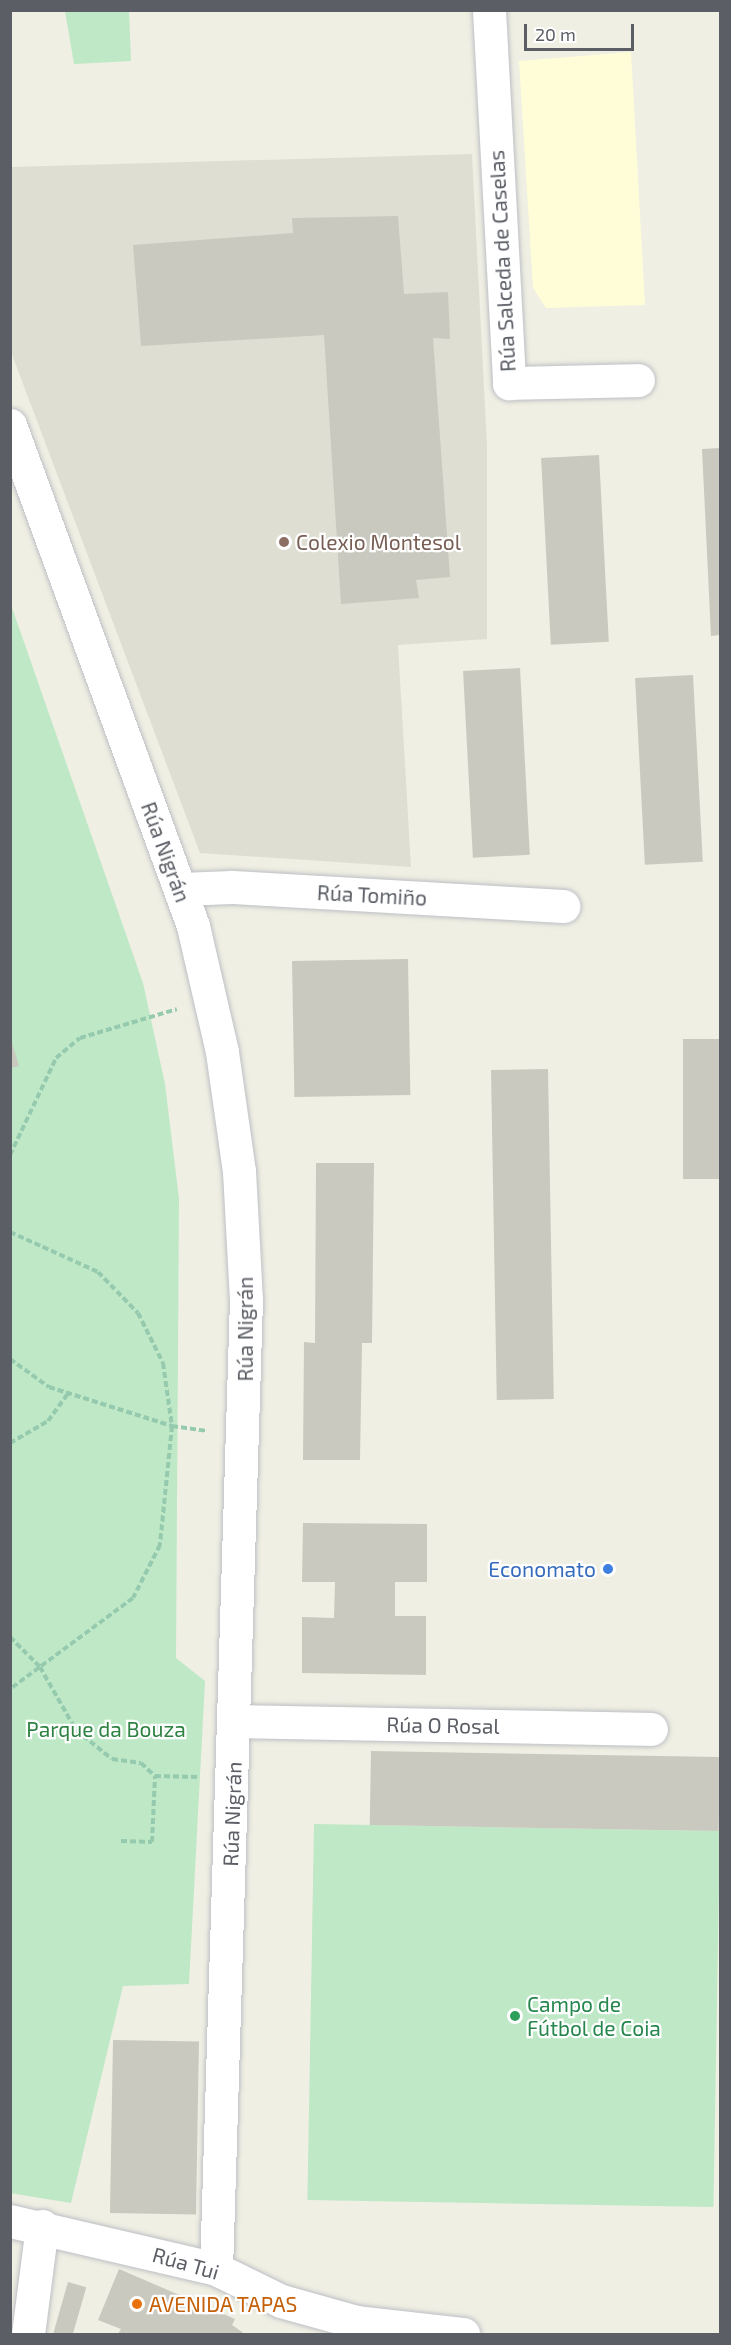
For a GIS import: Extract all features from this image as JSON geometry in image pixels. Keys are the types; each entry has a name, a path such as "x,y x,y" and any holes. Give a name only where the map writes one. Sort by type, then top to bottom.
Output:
{"street":[{"name":"Rúa Salceda de Caselas","path":"489,10 509,383 638,380"},
{"name":"Rúa Nigrán","path":"10,425 180,889 214,1012 238,1161 246,1299 235,1721 216,2269"},
{"name":"Rúa Tomiño","path":"180,889 232,887 563,906"},
{"name":"Rúa O Rosal","path":"235,1721 651,1729"},
{"name":"Rúa Tui","path":"10,2221 42,2226 216,2269 281,2301 356,2322 449,2334"},
{"path":"28,2334 42,2226"}],"path":[{"path":"10,1155 56,1058 80,1038 190,1006"},
{"path":"10,1232 98,1272 138,1313 163,1363 172,1426 160,1545 134,1598 10,1689"},
{"path":"10,1359 49,1387 172,1426 243,1434"},
{"path":"10,1443 48,1421 68,1393"},
{"path":"10,1637 40,1666 76,1730 112,1759 141,1763 155,1776 210,1778"},
{"path":"121,1841 152,1842 155,1776"}],"shaded area":[{"path":"631,52 645,305 546,308 533,288 519,61"},
{"name":"Colexio Montesol","path":"472,154 487,446 487,639 398,645 411,867 200,853 11,352 11,167"}],"green space":[{"path":"65,11 129,11 131,61 74,64"},
{"name":"Parque da Bouza","path":"10,602 143,983 165,1084 179,1199 176,1658 205,1681 189,1984 123,1986 71,2203 10,2193"},
{"name":"Campo de Fútbol de Coia","path":"314,1824 720,1831 713,2207 307,2200"}],"building":[{"path":"398,216 404,294 448,292 450,339 433,338 450,577 416,580 419,598 341,604 324,335 141,346 133,245 293,233 292,218"},
{"path":"720,448 720,635 711,636 702,449"},
{"path":"599,455 609,642 551,645 541,458"},
{"path":"520,668 530,855 473,858 463,671"},
{"path":"693,675 703,862 645,865 635,678"},
{"path":"408,959 410,1095 294,1097 292,961"},
{"path":"10,1037 19,1066 10,1068"},
{"path":"683,1039 720,1039 720,1179 683,1179"},
{"path":"548,1069 554,1399 497,1400 491,1070"},
{"path":"316,1163 374,1163 372,1343 362,1343 360,1460 303,1460 304,1342 315,1343"},
{"path":"303,1523 427,1524 427,1582 395,1582 395,1616 426,1616 426,1675 302,1673 302,1617 334,1618 335,1582 302,1582"},
{"path":"371,1751 720,1757 719,1831 370,1825"},
{"path":"113,2040 199,2042 196,2214 110,2213"},
{"path":"119,2269 235,2319 232,2325 245,2334 118,2334 121,2329 98,2320"},
{"path":"68,2282 86,2287 73,2334 53,2334"}],"place":[{"name":"Colexio Montesol","path":"284,542"},
{"name":"Economato","path":"608,1569"},
{"name":"Campo de Fútbol de Coia","path":"515,2016"},
{"name":"AVENIDA TAPAS","path":"137,2304"}]}
